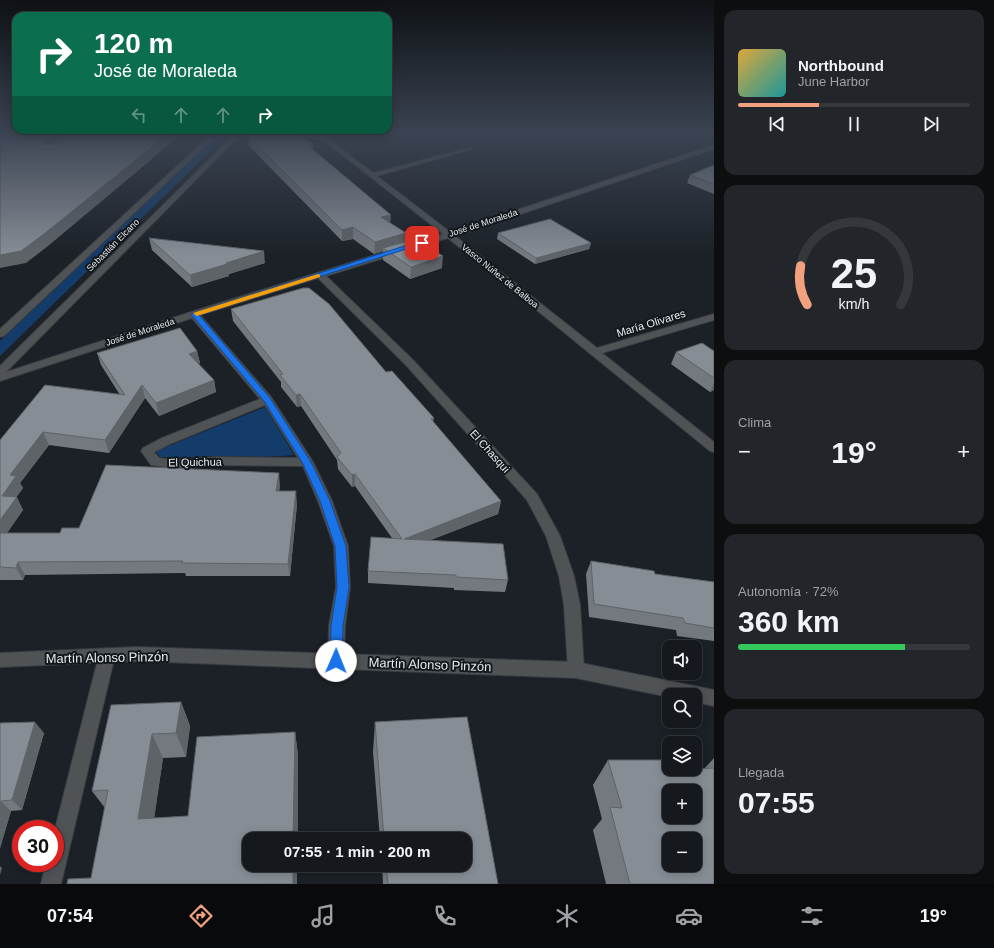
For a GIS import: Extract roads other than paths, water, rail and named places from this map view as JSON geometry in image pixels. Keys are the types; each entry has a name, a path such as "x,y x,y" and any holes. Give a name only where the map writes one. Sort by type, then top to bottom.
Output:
{"street":[{"name":"Sebastián Elcano","path":"0,334 173,173"},
{"name":"Sebastián Elcano","path":"0,372 199,173"},
{"path":"372,175 378,173"},
{"name":"José de Moraleda","path":"0,378 194,314 320,276 639,173"},
{"name":"Vasco Núñez de Balboa","path":"372,175 714,448"},
{"name":"El Chasqui","path":"320,276 409,362 532,497 543,515 562,555 572,607 576,670"},
{"path":"194,314 267,400 307,462 325,501 341,546 343,587 337,626 336,661"},
{"name":"María Olivares","path":"595,352 714,316"},
{"name":"El Quichua","path":"267,400 166,441 148,451 155,462 175,464 217,461 307,462"},
{"name":"Martín Alonso Pinzón","path":"0,660 137,654 576,670 714,698"},
{"path":"51,884 107,655"}]}
